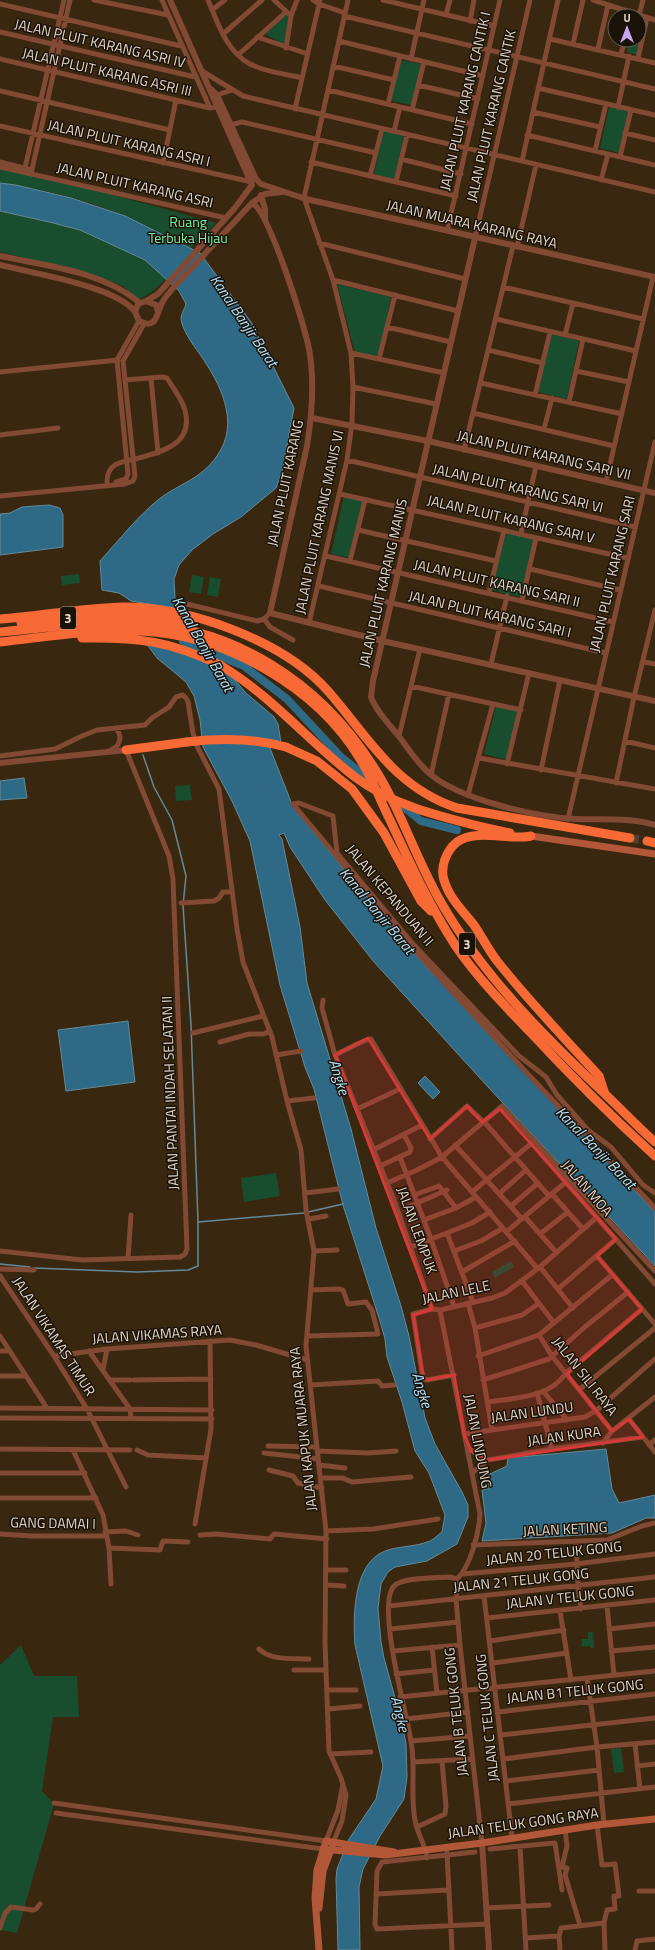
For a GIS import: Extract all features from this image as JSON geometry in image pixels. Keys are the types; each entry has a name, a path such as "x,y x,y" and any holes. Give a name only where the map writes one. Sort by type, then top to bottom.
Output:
{"highway":[{"path":"0,619 123,607 141,608 245,634 277,651 306,671 326,689 400,776 417,790 438,802 464,810 630,838"},
{"name":"3","path":"0,625 102,615 136,615 188,620 237,637 262,648 309,680 325,695 353,728 368,750 373,765 441,903 462,936 484,966 577,1069 655,1142"},
{"name":"3","path":"0,632 73,625 131,623 183,628 230,647 260,656 283,671 322,702 350,734 373,765"},
{"name":"3","path":"0,642 59,635 69,637 142,631 180,636 210,644 230,647 267,670 305,697 349,743 360,758 434,912 472,968 512,1014 572,1077 655,1156"},
{"path":"116,634 156,641 192,651 243,678 273,702 317,744 356,778 384,795 409,806 441,817 482,827 531,836"},
{"path":"127,752 188,742 245,740 271,743 286,747 317,761 352,788 384,833 420,901 428,909 434,912"},
{"path":"531,836 519,838 472,837 464,839 452,846 445,860 443,875 448,889 476,937 534,1015 535,1024"},
{"path":"465,916 513,980 599,1076 605,1094"}],"main road":[{"path":"531,836 655,854"},
{"name":"JALAN TELUK GONG RAYA","path":"328,1846 381,1855 482,1843 600,1824 655,1820"},
{"name":"JALAN KAPUK MUARA RAYA","path":"320,1950 318,1917 323,1871 328,1846"}],"street":[{"path":"63,19 64,0"},
{"path":"31,172 50,72 63,19 70,0"},
{"path":"94,0 168,15"},
{"path":"162,0 210,108"},
{"path":"170,0 202,71 230,125 242,122 376,153"},
{"path":"208,0 223,34 238,55 251,64 302,78"},
{"path":"212,10 225,0"},
{"path":"223,34 262,0"},
{"path":"274,0 291,16"},
{"path":"286,48 291,16 297,0"},
{"path":"313,0 320,2 344,15 416,35 655,89"},
{"path":"304,198 348,0"},
{"path":"383,0 494,26"},
{"path":"411,59 424,0"},
{"path":"446,15 450,0"},
{"path":"470,21 474,0"},
{"name":"JALAN PLUIT KARANG CANTIK I","path":"447,231 500,0"},
{"name":"JALAN PLUIT KARANG CANTIK","path":"475,238 530,0"},
{"path":"522,161 558,0"},
{"path":"573,44 583,0"},
{"path":"593,0 616,8"},
{"path":"295,109 320,2"},
{"path":"0,4 182,46"},
{"path":"598,49 608,5"},
{"path":"238,55 286,12"},
{"path":"647,18 655,20"},
{"name":"JALAN PLUIT KARANG ASRI IV","path":"0,32 196,77"},
{"path":"257,37 286,48 308,54"},
{"path":"550,38 655,63"},
{"path":"339,41 483,76"},
{"path":"621,54 623,48"},
{"path":"638,58 640,48"},
{"path":"388,104 400,56"},
{"path":"618,107 629,56"},
{"name":"JALAN PLUIT KARANG ASRI III","path":"0,59 50,72 210,108 217,108"},
{"path":"412,110 424,62"},
{"path":"333,66 394,80"},
{"path":"202,71 242,96 655,192"},
{"path":"418,85 478,98"},
{"path":"538,88 655,115"},
{"path":"214,96 232,90"},
{"path":"328,90 472,124"},
{"path":"0,91 170,130"},
{"path":"134,311 142,302 158,294 250,190 252,182 217,108 214,96"},
{"path":"163,163 176,100"},
{"path":"595,151 606,104"},
{"path":"394,131 400,107"},
{"path":"620,157 631,110"},
{"path":"533,112 600,127"},
{"name":"JALAN MUARA KARANG RAYA","path":"230,125 256,179 261,184 280,189 283,192 475,238 654,277"},
{"name":"JALAN PLUIT KARANG ASRI I","path":"0,126 252,182"},
{"path":"370,176 382,129"},
{"path":"625,133 655,140"},
{"path":"24,170 37,134"},
{"path":"396,182 407,135"},
{"path":"528,135 655,165"},
{"path":"601,180 608,154"},
{"path":"401,159 461,174"},
{"name":"JALAN PLUIT KARANG ASRI","path":"0,162 39,174 226,218"},
{"path":"312,162 456,196"},
{"path":"464,450 503,287 536,165"},
{"name":"JALAN PLUIT KARANG ASRI","path":"0,167 24,170"},
{"name":"JALAN MUARA KARANG RAYA","path":"261,195 283,192"},
{"path":"142,323 153,322 157,317 162,302 174,287 261,195"},
{"name":"JALAN PLUIT KARANG","path":"261,195 266,220"},
{"name":"JALAN PLUIT KARANG MANIS VI","path":"304,198 333,280 351,353 353,387 352,426 347,460 326,556 309,623"},
{"name":"JALAN PLUIT KARANG","path":"252,203 256,204 266,220 283,265 309,349 312,372 312,418 270,613"},
{"name":"JALAN PLUIT KARANG MANIS","path":"475,238 382,641 371,697 418,762 431,775 468,795 502,806 568,818 632,821 655,824"},
{"path":"319,243 465,279"},
{"path":"0,256 92,277 142,302 156,305 158,312"},
{"path":"0,265 77,283 118,299 134,311 142,323"},
{"path":"606,482 648,296 654,277"},
{"path":"333,280 458,311"},
{"path":"503,287 643,319"},
{"path":"379,359 395,295"},
{"path":"565,335 573,303"},
{"path":"496,320 636,351"},
{"path":"113,484 122,481 127,477 116,360 133,338 142,323"},
{"path":"387,327 451,342"},
{"path":"535,395 550,332"},
{"path":"0,496 107,484 125,484 133,481 135,476 124,380 124,361 133,338"},
{"path":"569,402 583,339"},
{"path":"488,350 543,363"},
{"path":"351,353 444,373"},
{"path":"0,372 116,360 124,361"},
{"path":"576,371 629,382"},
{"path":"107,484 109,470 126,460 158,452 173,446 180,439 186,428 185,411 167,378 162,377 124,380"},
{"path":"151,378 158,452"},
{"path":"481,383 622,414"},
{"path":"353,387 436,404"},
{"path":"544,429 552,398"},
{"path":"473,413 614,446"},
{"name":"JALAN PLUIT KARANG SARI VII","path":"312,418 428,441 655,493"},
{"path":"0,435 58,428"},
{"name":"JALAN PLUIT KARANG SARI","path":"568,818 655,442"},
{"name":"JALAN PLUIT KARANG SARI VI","path":"347,460 635,527"},
{"path":"521,533 536,466"},
{"name":"JALAN PLUIT KARANG SARI V","path":"340,494 521,533 536,538 627,558"},
{"path":"350,561 364,500"},
{"path":"358,530 496,561"},
{"path":"489,592 504,530"},
{"path":"522,601 536,538"},
{"name":"JALAN PLUIT KARANG SARI II","path":"326,556 507,596 522,601 613,622"},
{"path":"530,569 620,590"},
{"name":"JALAN PLUIT KARANG SARI I","path":"319,586 606,653"},
{"path":"491,664 507,596"},
{"path":"187,604 257,621 264,619 270,613 382,641 491,664 655,702"},
{"path":"616,783 634,697 653,630 655,610"},
{"path":"264,619 270,627 293,640"},
{"path":"399,736 420,649"},
{"path":"644,662 655,664"},
{"path":"507,764 529,673"},
{"path":"541,770 560,680"},
{"path":"411,686 520,710"},
{"path":"431,775 449,694"},
{"name":"JALAN KAPUK MUARA RAYA","path":"116,728 145,725 152,718 169,707 176,697 183,695 186,698 197,746 218,785 220,792 232,892 243,962 270,1031 301,1150 305,1193 314,1251 307,1336 307,1360 326,1531 326,1670 330,1754 345,1789 345,1803 342,1820 328,1846"},
{"path":"468,795 493,704"},
{"path":"0,756 49,751 59,748 88,733 116,728 120,734 120,741 116,747 111,750"},
{"path":"625,741 655,748"},
{"path":"0,763 111,750 127,752"},
{"name":"JALAN PANTAI INDAH SELATAN II","path":"0,1251 82,1260 180,1257 186,1252 188,1242 173,879 169,856 127,752"},
{"path":"479,758 655,790"},
{"name":"JALAN KEPANDUAN II","path":"655,1193 644,1185 611,1147 588,1130 557,1095 546,1078 519,1056 406,935 337,853 333,816 299,802 293,804 415,951 526,1072 655,1208"},
{"path":"183,903 214,901 219,898 223,892 232,892"},
{"name":"JALAN LEMPUK","path":"323,1000 322,1008 335,1055 387,1183 432,1309"},
{"path":"193,1033 263,1016"},
{"path":"220,1042 249,1034 264,1034 270,1031"},
{"path":"335,1055 366,1039 371,1039 442,1157 573,1308"},
{"path":"276,1055 301,1051"},
{"path":"357,1109 400,1089"},
{"path":"287,1101 314,1098"},
{"path":"430,1139 467,1106 483,1121 538,1183 583,1229"},
{"path":"387,1183 442,1157 483,1121 501,1108 655,1271"},
{"name":"JALAN MOA","path":"501,1108 655,1284"},
{"path":"373,1150 422,1125"},
{"path":"380,1166 411,1150 404,1135"},
{"path":"472,1192 487,1178 532,1143"},
{"path":"455,1145 556,1252"},
{"path":"400,1157 432,1239 454,1306"},
{"path":"500,1193 526,1170"},
{"path":"454,1251 505,1230 524,1218 566,1182"},
{"path":"511,1206 538,1183"},
{"path":"414,1195 439,1186 446,1191 456,1208"},
{"path":"305,1193 338,1190"},
{"path":"408,1207 446,1191"},
{"path":"424,1220 456,1208 476,1197"},
{"path":"411,1247 472,1223 490,1212"},
{"path":"540,1234 568,1212"},
{"path":"308,1214 326,1216"},
{"path":"128,1259 131,1215"},
{"name":"JALAN LELE","path":"454,1374 426,1380 423,1376 413,1316 415,1313 432,1309 440,1310 505,1293 522,1281 597,1217"},
{"path":"447,1233 462,1272 470,1303 492,1430"},
{"path":"558,1290 616,1239"},
{"path":"462,1272 515,1241"},
{"path":"314,1251 337,1250"},
{"path":"597,1256 655,1324"},
{"path":"0,1269 34,1270"},
{"path":"478,1356 539,1335 612,1274"},
{"name":"JALAN VIKAMAS TIMUR","path":"0,1276 54,1356 88,1410 126,1487"},
{"path":"522,1281 538,1304 554,1323"},
{"path":"307,1336 378,1334 372,1310 366,1302 348,1304 343,1290 340,1289 311,1290"},
{"path":"483,1380 549,1359 628,1292"},
{"path":"475,1328 522,1315 538,1304"},
{"path":"488,1402 543,1391 563,1378 566,1373 642,1309"},
{"name":"JALAN LINDUNG","path":"440,1310 454,1374 480,1514 473,1545 462,1574"},
{"path":"580,1389 655,1328"},
{"name":"JALAN SILI RAYA","path":"539,1335 552,1356 597,1410 612,1431"},
{"path":"0,1336 47,1408"},
{"name":"JALAN VIKAMAS RAYA","path":"54,1356 107,1349 230,1340 256,1345 307,1360"},
{"path":"195,1524 212,1414 210,1341"},
{"path":"103,1370 107,1349"},
{"path":"0,1351 9,1351"},
{"path":"89,1351 110,1380 130,1414"},
{"name":"JALAN LUNDU","path":"464,1434 567,1420 585,1416 597,1410 655,1359"},
{"path":"0,1376 25,1376"},
{"path":"110,1380 211,1379"},
{"path":"310,1386 378,1381 382,1386 394,1385"},
{"path":"543,1391 567,1420"},
{"path":"537,1393 552,1449"},
{"path":"603,1443 612,1431 629,1420 655,1397"},
{"path":"0,1408 47,1408 130,1414 212,1414"},
{"path":"0,1418 91,1418 130,1414 212,1414"},
{"path":"629,1420 655,1452"},
{"name":"JALAN KURA","path":"472,1473 488,1460 552,1449 643,1437"},
{"path":"649,1445 655,1440"},
{"path":"268,1446 368,1453 396,1450"},
{"path":"468,1448 477,1455 488,1460"},
{"path":"0,1449 130,1450"},
{"path":"73,1450 103,1515 109,1548 111,1584"},
{"path":"137,1450 148,1455 206,1458"},
{"path":"264,1453 318,1458"},
{"path":"319,1465 345,1468"},
{"path":"269,1470 293,1476 298,1483 322,1488"},
{"path":"0,1473 85,1474"},
{"path":"321,1478 343,1478 352,1482 411,1477"},
{"path":"0,1498 96,1498"},
{"path":"326,1531 373,1529 438,1519"},
{"name":"JALAN KETING","path":"473,1545 607,1540 642,1526 655,1523"},
{"name":"GANG DAMAI I","path":"0,1534 32,1536 106,1534 126,1531 138,1535"},
{"path":"200,1535 216,1534 270,1539 274,1534 326,1539"},
{"path":"109,1548 160,1550 163,1541 188,1542"},
{"path":"576,1542 576,1564 581,1609"},
{"name":"JALAN 20 TELUK GONG","path":"462,1574 576,1564 655,1554"},
{"path":"327,1570 346,1570"},
{"path":"427,1858 426,1850 414,1815 411,1741 400,1697 392,1651 389,1606 391,1590 401,1581 457,1578 462,1574"},
{"name":"JALAN 21 TELUK GONG","path":"389,1606 578,1586 655,1576"},
{"name":"JALAN B TELUK GONG","path":"457,1578 456,1599 460,1645 482,1843"},
{"path":"327,1585 344,1586"},
{"name":"JALAN C TELUK GONG","path":"484,1596 512,1837"},
{"name":"JALAN V TELUK GONG","path":"487,1618 655,1600"},
{"path":"607,1606 614,1675"},
{"path":"560,1611 571,1680"},
{"path":"390,1629 458,1622"},
{"path":"609,1629 655,1624"},
{"path":"490,1641 564,1630"},
{"path":"392,1651 460,1645"},
{"path":"432,1647 437,1693"},
{"path":"612,1651 655,1647"},
{"path":"259,1649 264,1654 274,1657 309,1659"},
{"path":"493,1664 567,1653"},
{"path":"294,1670 326,1670"},
{"path":"396,1674 434,1670"},
{"path":"400,1697 655,1671"},
{"path":"587,1678 597,1747 601,1792 600,1824 602,1865 616,1864 619,1896 614,1896 615,1909 607,1910 604,1923 605,1950"},
{"path":"328,1690 356,1690"},
{"name":"JALAN B1 TELUK GONG","path":"498,1712 655,1694"},
{"path":"329,1708 360,1706"},
{"path":"406,1719 468,1712"},
{"path":"501,1735 655,1718"},
{"path":"411,1741 470,1736"},
{"path":"503,1759 604,1746 655,1742"},
{"path":"635,1744 640,1789"},
{"path":"330,1754 371,1752"},
{"path":"413,1762 473,1759"},
{"path":"417,1827 445,1814 446,1806 442,1761"},
{"path":"637,1766 655,1764"},
{"path":"506,1781 599,1770"},
{"path":"508,1804 601,1792 655,1787"},
{"path":"54,1802 328,1846"},
{"path":"56,1813 328,1846"},
{"path":"565,1829 567,1846 562,1867 567,1868 566,1875 580,1925"},
{"path":"541,1833 544,1844"},
{"path":"482,1843 489,1950"},
{"path":"490,1849 556,1844 562,1890"},
{"path":"520,1847 526,1950"},
{"path":"446,1848 452,1950"},
{"path":"475,1852 427,1858 381,1855 377,1871 374,1924 377,1929 487,1924"},
{"path":"376,1894 448,1890"},
{"path":"639,1891 655,1891"},
{"path":"0,1928 2,1912 11,1907 33,1910 40,1904"},
{"path":"486,1908 549,1905"},
{"path":"560,1950 560,1928 604,1923"},
{"path":"525,1938 560,1936"},
{"path":"635,1950 636,1942 655,1939"}],"highlighted area":[{"path":"368,1038 430,1139 467,1106 482,1122 500,1109 616,1239 597,1256 642,1309 567,1374 612,1431 629,1419 643,1437 488,1460 471,1451 464,1434 454,1375 427,1380 423,1376 413,1315 432,1309 335,1055"}],"green space":[{"path":"287,14 293,18 286,46 265,34"},
{"path":"628,48 642,48 640,56 627,52"},
{"path":"399,60 421,64 412,105 391,101"},
{"path":"609,107 629,111 620,153 600,148"},
{"path":"383,131 404,136 395,179 374,175"},
{"name":"Ruang Terbuka Hijau","path":"0,164 216,223 191,248 150,227 110,210 47,191 0,183"},
{"path":"0,211 80,230 145,260 166,279 152,292 138,300 123,286 75,270 0,252"},
{"path":"337,284 391,297 379,358 355,353"},
{"path":"552,334 579,341 567,399 538,392"},
{"path":"344,496 364,500 351,558 331,554"},
{"path":"505,532 534,539 521,597 491,590"},
{"path":"79,574 80,583 62,585 61,576"},
{"path":"192,575 204,577 201,594 189,592"},
{"path":"210,577 221,579 218,597 207,595"},
{"path":"496,706 519,711 508,760 484,754"},
{"path":"190,785 192,800 176,801 175,786"},
{"path":"276,1173 280,1196 244,1202 241,1178"},
{"path":"511,1261 514,1267 495,1278 492,1272"},
{"path":"588,1632 593,1632 594,1648 591,1648 590,1646 582,1647 581,1639 588,1639"},
{"path":"21,1645 34,1676 77,1676 79,1717 53,1717 42,1791 54,1804 17,1933 0,1930 0,1665"},
{"path":"621,1748 624,1772 614,1773 611,1749"}],"water":[{"name":"Kanal Banjir Barat","path":"0,183 16,185 71,198 125,216 200,253 251,322 294,408 282,472 276,488 241,517 213,534 192,550 179,565 174,579 175,598 181,609 131,601 119,593 102,590 100,561 143,513 159,499 204,471 217,456 224,443 227,430 225,403 214,377 183,327 181,316 186,304 179,291 145,260 80,230 0,211"},
{"path":"49,505 60,508 63,515 63,547 0,555 0,514 10,513 22,507"},
{"name":"Kanal Banjir Barat","path":"146,643 193,654 227,671 246,693 274,717 278,724 281,743 270,748 293,807 408,947 655,1212 655,1266 374,962 325,900 290,847 284,833 279,835 282,839 300,927 307,983 351,1129 376,1228 401,1306 409,1336 425,1418 435,1444 468,1505 468,1517 457,1544 427,1561 395,1567 388,1572 381,1584 378,1608 381,1642 402,1723 406,1744 407,1777 404,1799 380,1836 363,1869 359,1887 360,1950 338,1950 337,1869 349,1839 376,1799 383,1766 355,1645 354,1622 356,1596 359,1583 370,1561 385,1551 417,1545 432,1540 442,1532 445,1515 429,1473 415,1451 402,1402 387,1357 385,1339 379,1318 343,1205 314,1089 305,1067 280,985 250,841 232,801 203,747 200,720 194,696 186,682 157,658"},
{"path":"24,778 27,798 0,800 0,781"},
{"path":"128,1021 135,1082 66,1091 58,1030"},
{"path":"425,1076 440,1092 433,1099 418,1083"},
{"path":"606,1449 612,1489 619,1503 655,1495 655,1518 646,1518 612,1533 482,1541 486,1523 482,1490 489,1488 488,1475 507,1466 508,1458"}],"waterway":[{"name":"Kanal Banjir Barat","path":"183,641 244,666 287,699 340,756 372,782"},
{"path":"143,755 154,787 172,820 186,876 183,905 191,1025 198,1222"},
{"path":"400,804 421,821 457,830"},
{"path":"308,1212 343,1204"},
{"path":"34,1268 137,1272 188,1270 198,1266 198,1222 304,1213"},
{"path":"0,1264 30,1267"}],"tunnel":[{"path":"630,838 647,841"}],"water label":[{"name":"Angke","path":"339,1077"},
{"name":"Angke","path":"422,1390"},
{"name":"Angke","path":"400,1714"}]}
